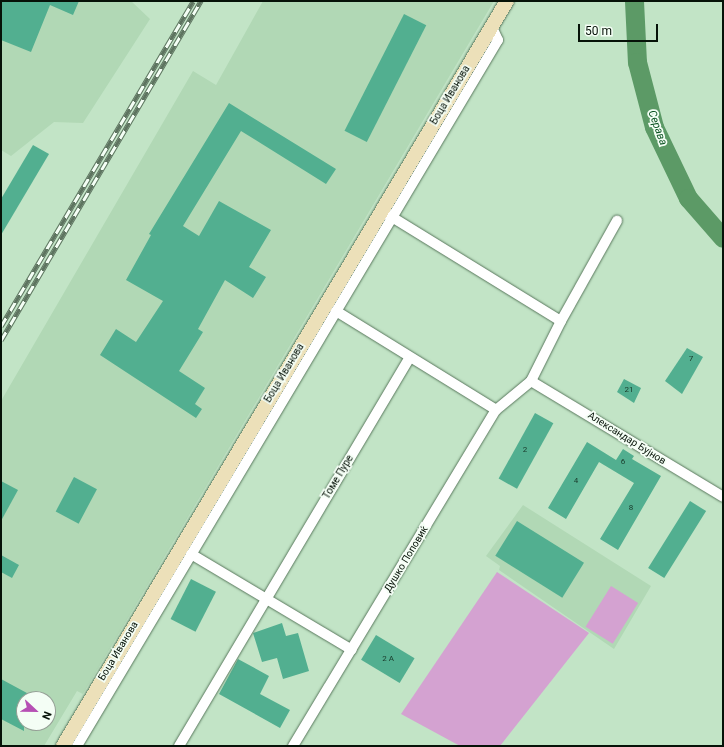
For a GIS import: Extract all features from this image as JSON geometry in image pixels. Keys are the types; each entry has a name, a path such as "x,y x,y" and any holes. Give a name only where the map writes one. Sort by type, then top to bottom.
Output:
{"street":[{"name":"Боца Иванова","path":"63,746 232,473 387,213 507,1"},
{"path":"77,746 191,554 232,473 336,311 387,213 561,321"},
{"path":"531,381 561,321 617,221"},
{"path":"336,311 496,410"},
{"name":"Томе Пуре","path":"179,746 410,357"},
{"name":"Душко Поповиќ","path":"293,746 496,410 531,381"},
{"name":"Александар Бујнов","path":"531,381 723,497"},
{"path":"191,554 352,650"}],"shaded area":[{"path":"1,1 131,1 150,19 83,123 54,122 11,156 1,150"},
{"path":"263,1 494,1 83,694 77,691 56,726 56,691 16,691 16,731 53,731 44,746 1,746 1,401 193,71 216,85"},
{"path":"523,505 651,586 614,649 499,570 500,566 486,556"},
{"path":"497,572 589,633 500,746 460,746 401,714"},
{"path":"611,586 638,603 613,644 586,627"}],"building":[{"path":"1,1 79,1 73,15 50,5 31,52 1,40"},
{"path":"404,14 426,25 367,142 345,131"},
{"path":"229,103 336,169 326,184 241,131 183,226 199,236 219,201 271,230 249,267 266,277 253,298 225,280 198,329 203,332 179,371 205,388 195,404 202,409 196,418 100,355 116,329 136,342 163,301 126,280 151,235 149,234"},
{"path":"33,145 49,154 1,235 1,199"},
{"path":"687,348 703,357 682,394 665,381"},
{"path":"624,379 641,388 634,403 617,392"},
{"path":"535,413 553,423 517,489 499,479"},
{"path":"587,442 616,460 623,449 634,456 632,459 661,476 618,550 600,539 634,483 599,462 566,519 548,508"},
{"path":"74,477 97,489 79,524 56,511"},
{"path":"1,481 18,490 1,521"},
{"path":"690,501 706,511 664,578 648,568"},
{"path":"517,521 584,563 562,598 495,556"},
{"path":"1,555 19,565 12,578 1,572"},
{"path":"191,579 216,592 196,632 171,619"},
{"path":"282,623 286,636 298,633 309,671 283,679 277,658 262,662 253,633"},
{"path":"376,635 415,658 400,683 361,660"},
{"path":"238,659 269,676 260,694 290,710 280,728 219,694"},
{"path":"1,679 23,691 16,691 16,727 1,719"}],"waterway":[{"name":"Серава","path":"634,1 637,62 654,127 688,198 723,238"}],"railway":[{"path":"1,326 193,1"},
{"path":"1,340 201,1"}]}
